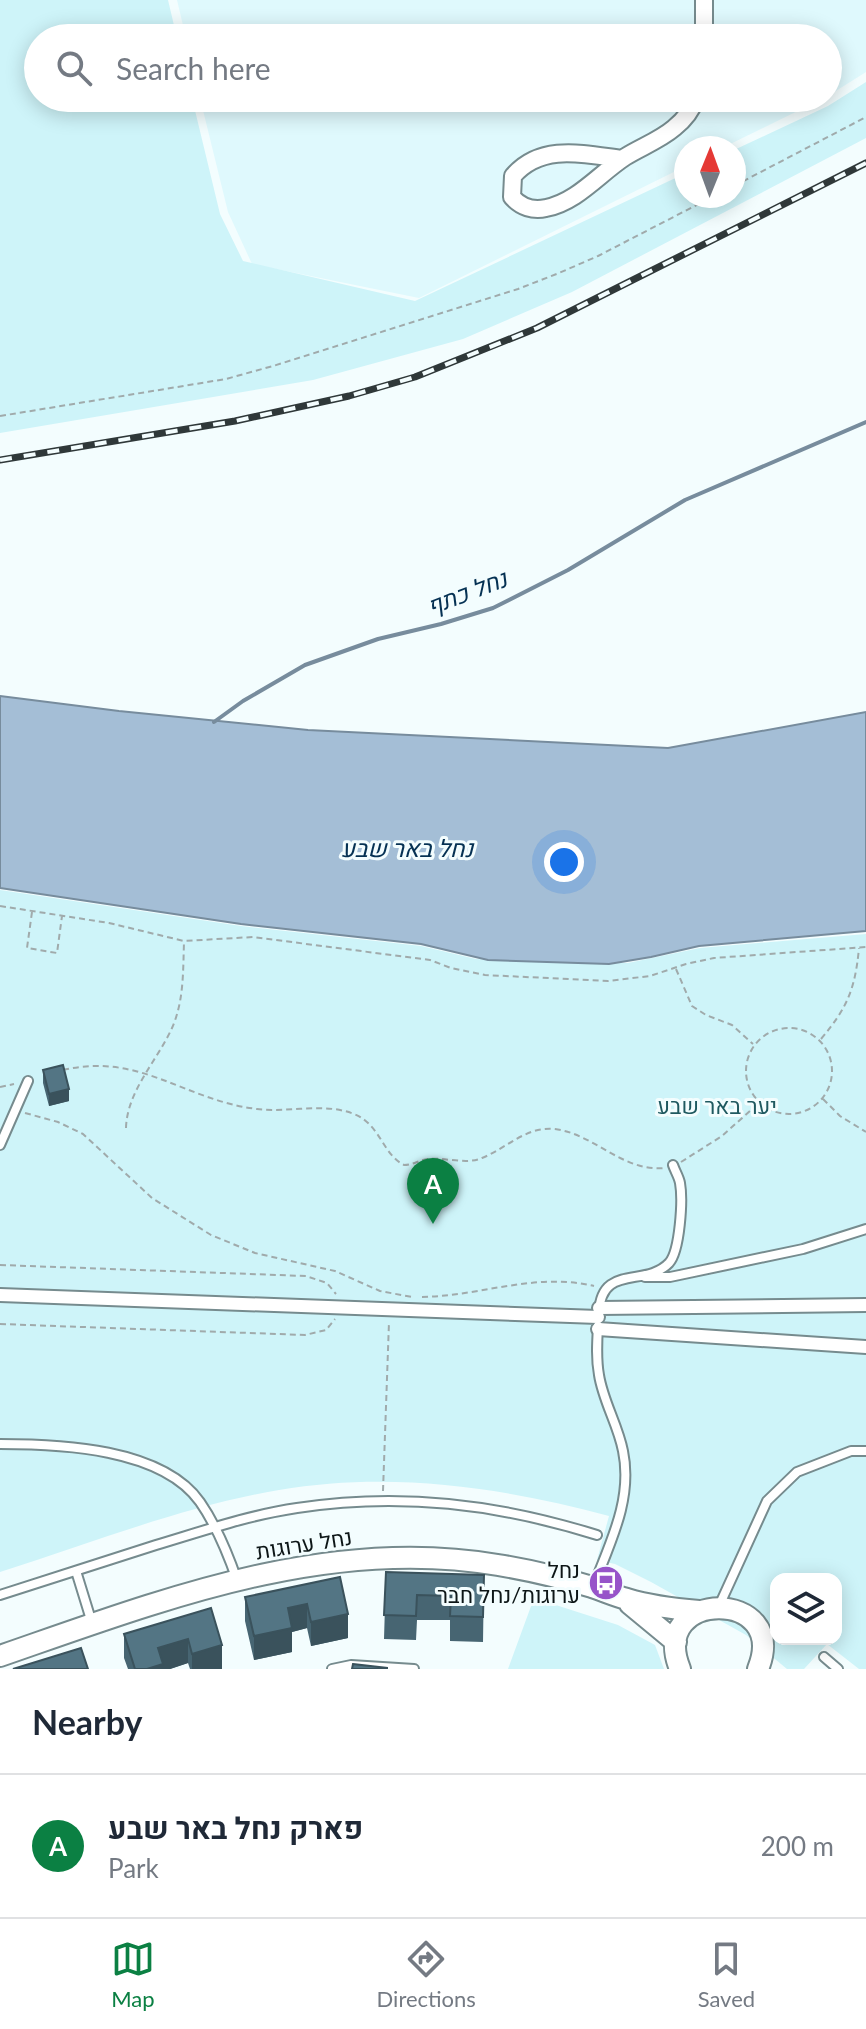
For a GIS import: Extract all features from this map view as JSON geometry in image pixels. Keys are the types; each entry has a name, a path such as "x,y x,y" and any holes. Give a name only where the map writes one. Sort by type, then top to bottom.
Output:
{"street":[{"path":"704,0 704,24"},
{"path":"622,159 577,153 553,153 535,159 521,166 513,176 512,197 527,207 550,208 572,197 622,159 674,128 689,112"},
{"path":"0,1295 598,1318 866,1347"},
{"path":"598,1318 866,1305"},
{"name":"נחל ערוגות","path":"0,1656 237,1580 320,1563 366,1558 410,1558 497,1565 593,1587 623,1599 739,1611 754,1624 762,1643 762,1665"},
{"name":"נחל ערוגות","path":"623,1599 676,1642"},
{"path":"680,1669 676,1642 683,1626 709,1609"}],"lane":[{"path":"0,1145 28,1081"},
{"path":"593,1587 620,1518 626,1476 618,1431 599,1378 596,1357 599,1300 605,1289 617,1280 658,1270 670,1262 679,1225 680,1182 673,1165"},
{"path":"629,1277 670,1277 803,1249 866,1229"},
{"path":"0,1444 49,1444 96,1450 138,1461 174,1478 199,1501 237,1580"},
{"path":"709,1609 767,1501 797,1472 851,1451 866,1451"},
{"path":"0,1595 214,1527 295,1508 383,1500 481,1506 519,1513 597,1535"},
{"path":"76,1571 92,1624"},
{"path":"824,1657 838,1669"},
{"path":"335,1669 351,1665 414,1669"}],"path":[{"path":"746,180 866,117"},
{"path":"0,416 226,379 273,366 518,289 598,256 691,208"},
{"path":"0,906 184,941 253,937 430,960 485,975 618,980 650,976 714,958 866,947"},
{"path":"32,911 27,948 57,953 62,916"},
{"path":"126,1128 129,1104 172,1029 179,1006 184,941"},
{"path":"820,1040 838,1020 853,990 859,948"},
{"path":"675,967 692,1006 732,1025 754,1044"},
{"path":"783,1028 804,1030 820,1040 828,1051 833,1071 822,1099 808,1109 788,1114 760,1102 750,1090 746,1077 746,1063 754,1044 770,1032 783,1028"},
{"path":"62,1070 85,1065 109,1065 147,1074 237,1106 269,1110 331,1109 356,1115 378,1132 394,1158 404,1165 426,1159 481,1160 523,1135 554,1129 580,1137 636,1164 656,1168 673,1165 722,1136 760,1102"},
{"path":"0,1087 28,1081"},
{"path":"822,1099 840,1116 866,1132"},
{"path":"16,1111 58,1122 83,1134 171,1212 211,1235 255,1253 335,1271 380,1291 410,1296 440,1296 543,1281 575,1282 605,1289"},
{"path":"0,1265 306,1276 327,1283 338,1298 333,1324 326,1330 305,1335 0,1324"},
{"path":"383,1500 389,1310"}],"shaded area":[{"path":"177,0 866,0 866,72 842,87 842,24 183,24"},
{"path":"203,112 795,112 746,136 674,136 674,172 419,298 252,264 228,212"}],"green space":[{"path":"0,0 168,0 174,24 24,24 24,112 195,112 220,214 243,261 415,301 674,179 674,208 732,208 572,292 463,339 313,380 0,433"},
{"path":"866,82 866,138 746,201 746,144 815,112 842,112 842,97"},
{"name":"יער באר שבע","path":"0,890 241,926 421,946 476,959 628,963 700,948 866,934 866,1669 859,1669 828,1645 842,1645 842,1573 770,1573 770,1645 826,1645 804,1669 787,1669 746,1635 651,1582 615,1564 597,1560 609,1516 528,1497 404,1482 321,1484 244,1497 173,1515 0,1572"},
{"path":"534,1598 618,1625 655,1645 664,1669 508,1669"}],"water":[{"name":"נחל באר שבע","path":"0,696 308,730 668,748 866,712 866,931 699,946 609,964 488,960 421,944 241,924 0,888"}],"building":[{"path":"63,1065 69,1089 49,1094 43,1070"},
{"path":"386,1572 484,1575 483,1617 450,1616 451,1596 417,1595 416,1616 384,1615"},
{"path":"340,1577 348,1614 311,1622 307,1604 288,1608 292,1628 254,1636 245,1597"},
{"path":"211,1608 222,1645 192,1654 188,1639 158,1648 163,1664 135,1669 124,1634"},
{"path":"81,1648 88,1669 13,1669"},
{"path":"353,1664 387,1668 387,1669 352,1669"}],"waterway":[{"name":"נחל כתף","path":"214,722 243,701 305,665 378,639 493,608 568,570 685,500 866,422"}],"railway":[{"path":"0,460 235,421 349,396 415,377 537,328 866,163"}],"place":[{"name":"פארק נחל באר שבע","path":"433,1224"},
{"name":"נחל ערוגות/נחל חבר","path":"606,1583"}]}
